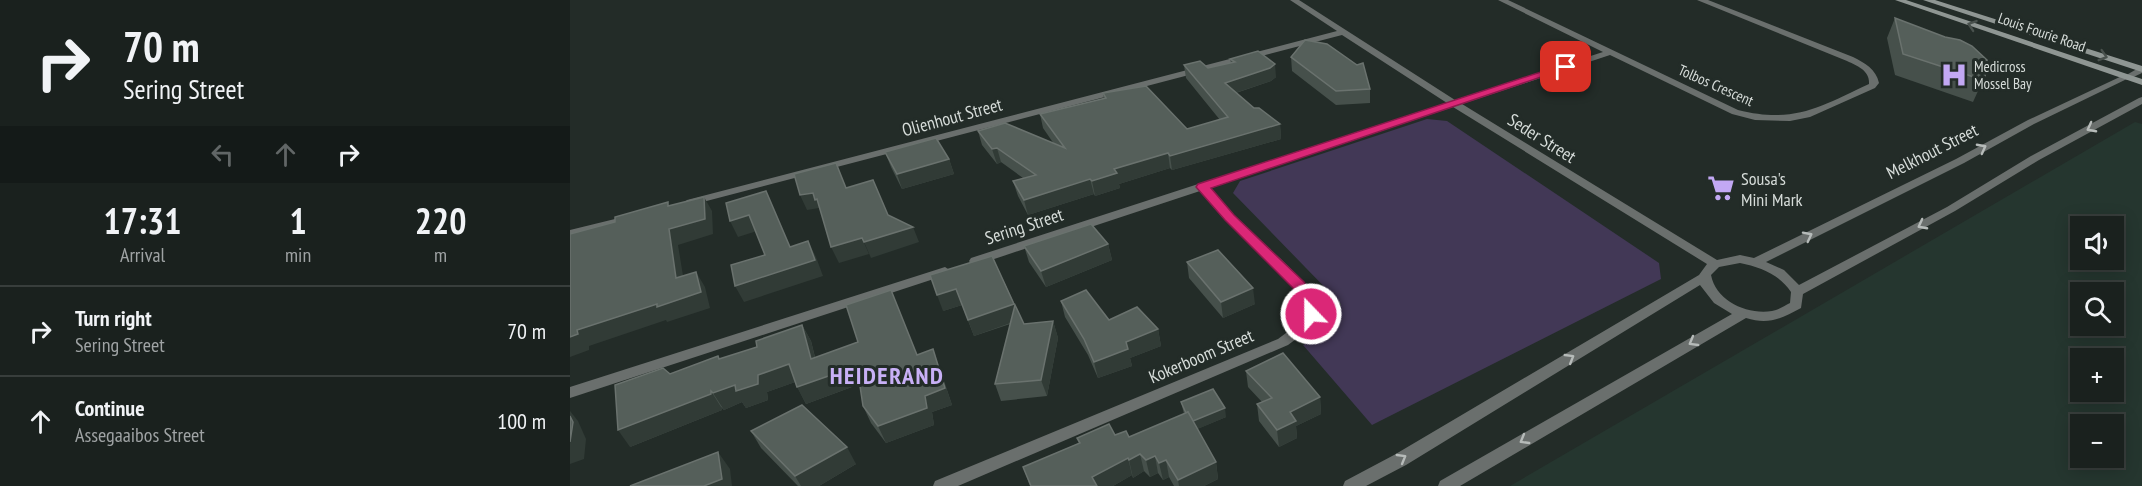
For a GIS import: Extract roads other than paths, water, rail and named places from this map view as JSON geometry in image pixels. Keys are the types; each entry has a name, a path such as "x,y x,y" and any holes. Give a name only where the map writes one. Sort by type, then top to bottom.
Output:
{"main road":[{"name":"Louis Fourie Road","path":"1899,0 2142,82"},
{"name":"Louis Fourie Road","path":"1928,0 2142,69"}],"street":[{"name":"Seder Street","path":"1294,0 1455,104 1714,264"},
{"name":"Tolbos Crescent","path":"1502,0 1735,112 1769,121 1790,120 1815,113 1874,83 1873,75 1850,59 1701,0"},
{"name":"Olienhout Street","path":"685,203 1343,32"},
{"name":"Sering Street","path":"570,393 1610,52"},
{"name":"Melkhout Street","path":"1756,262 2031,122 2142,69"},
{"path":"1797,292 1952,209 2035,158 2142,100"},
{"name":"Kokerboom Street","path":"941,486 1283,342 1299,330 1311,314 1307,298 1299,285 1229,218 1203,187"},
{"path":"570,234 628,219"},
{"path":"1740,259 1756,262 1784,276 1797,292 1796,304 1789,312 1769,316 1744,313 1715,298 1706,288 1703,278 1706,270 1714,264 1740,259"},
{"path":"1351,486 1400,460 1703,278"},
{"path":"1446,486 1744,313"}],"place":[{"name":"Medicross Mossel Bay","path":"1954,75"},
{"name":"Sousa's Mini Mark","path":"1721,188"}],"district":[{"name":"HEIDERAND","path":"887,375"}]}
